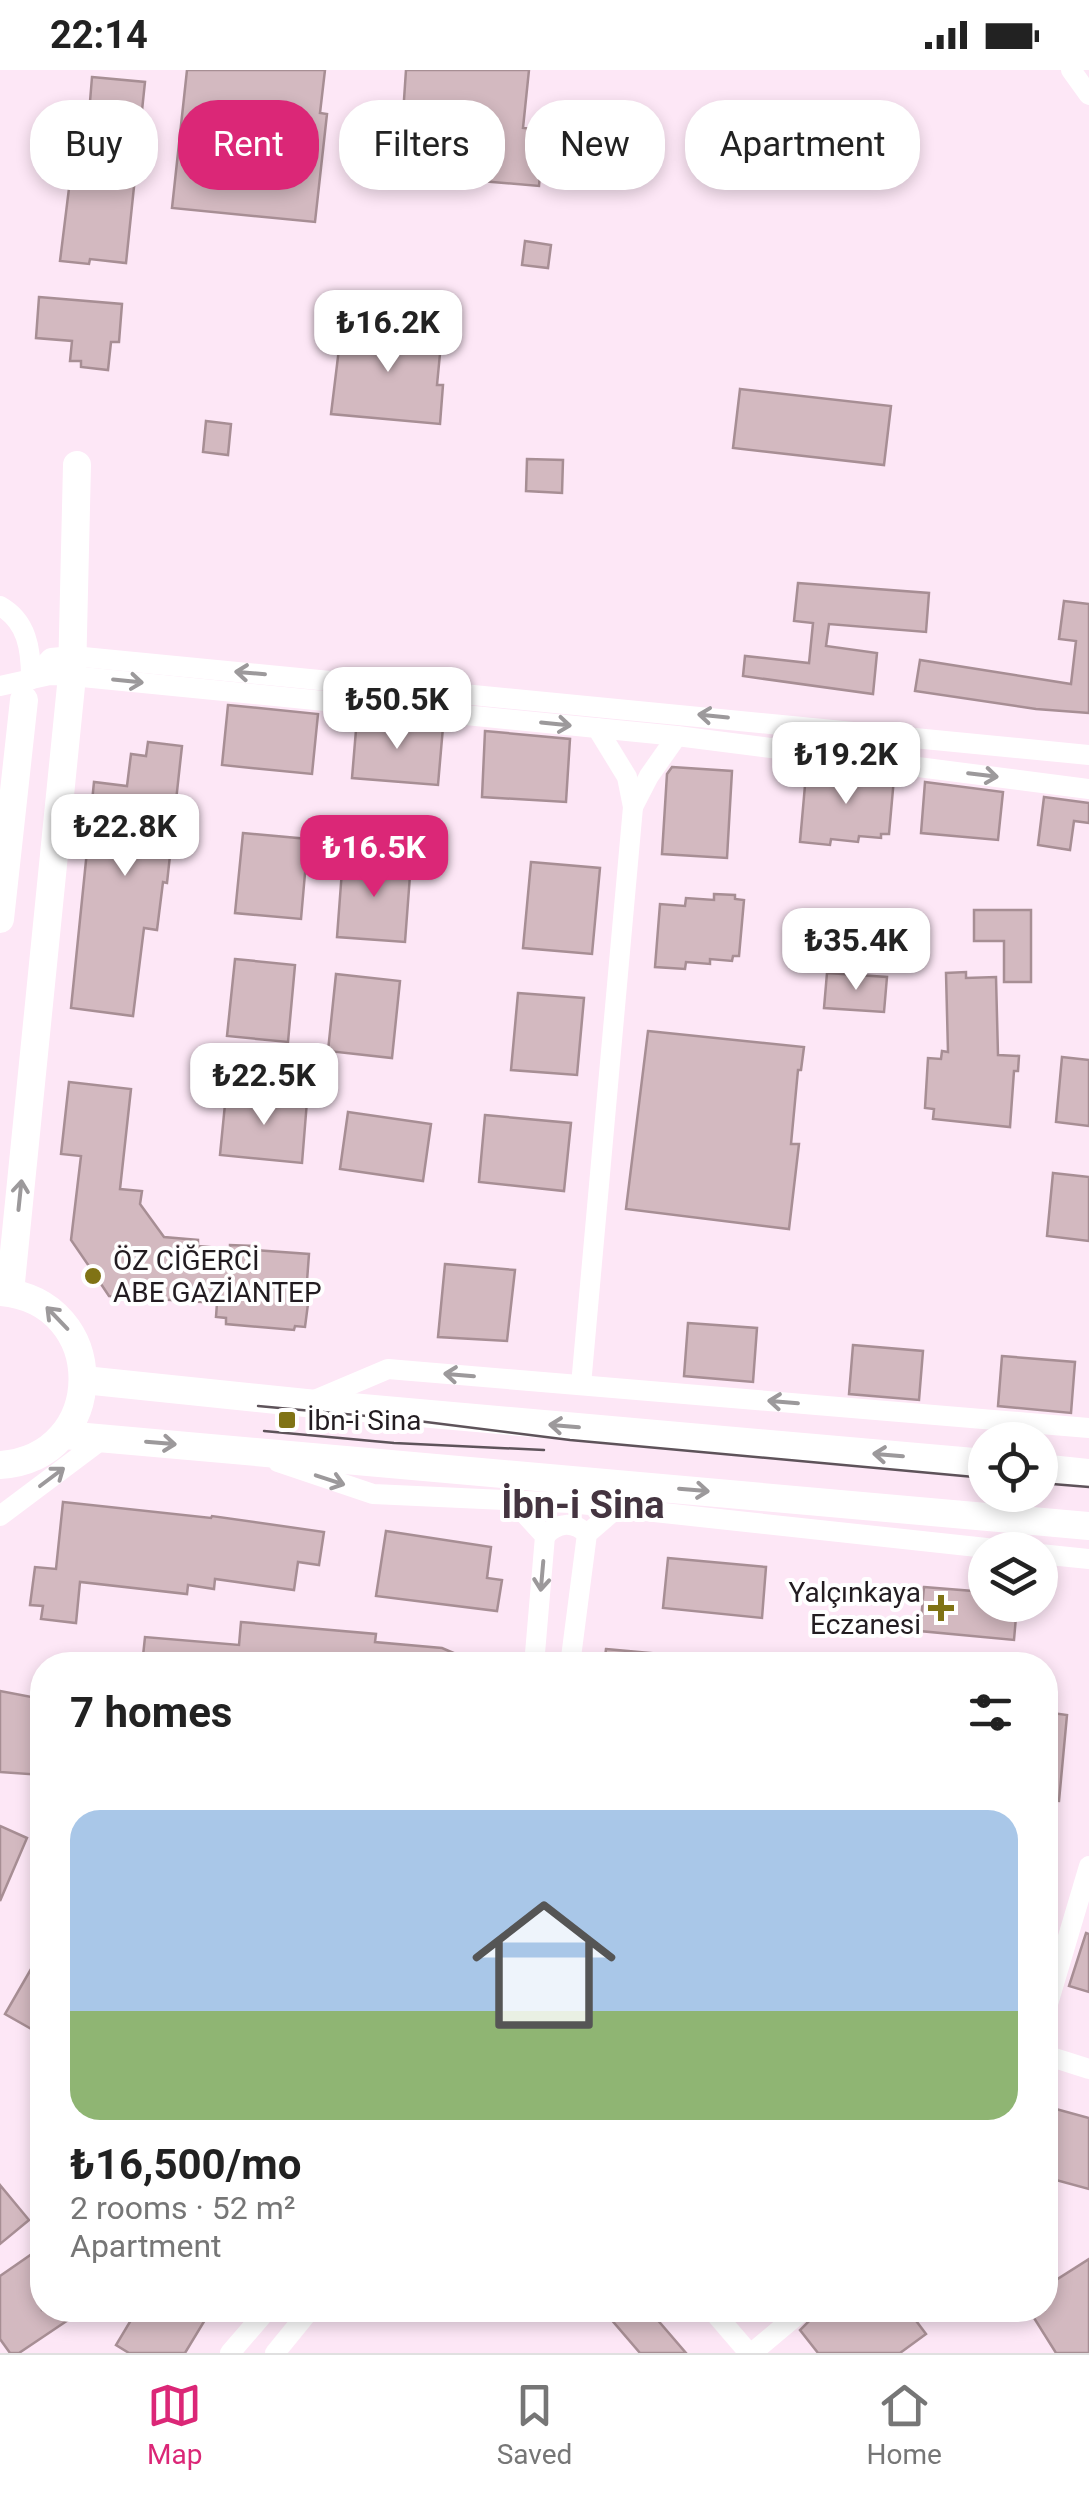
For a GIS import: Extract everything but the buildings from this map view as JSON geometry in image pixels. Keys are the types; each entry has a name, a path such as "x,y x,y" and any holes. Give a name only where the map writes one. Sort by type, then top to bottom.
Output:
{"main road":[{"path":"0,1465 16,1464 43,1453 64,1435 76,1415 84,1380 80,1350 66,1324 44,1304 5,1292 73,666 77,465"},
{"path":"0,919 28,689"},
{"path":"84,1380 968,1461"},
{"path":"64,1435 1089,1526"},
{"path":"1058,1469 1089,1472"}],"street":[{"path":"1071,70 1089,95"},
{"path":"0,606 10,611 28,639 28,689"},
{"path":"28,689 51,658 73,666 677,736 1089,789"},
{"path":"73,666 1089,754"},
{"path":"0,686 28,689"},
{"path":"580,1385 632,807 628,777 597,728"},
{"path":"632,807 677,736"},
{"path":"306,1403 388,1369 1089,1428"},
{"path":"0,1516 104,1438"},
{"path":"238,1450 373,1494 616,1508 968,1546"},
{"path":"512,1500 545,1536 535,1652"},
{"path":"572,1652 586,1534 616,1508"},
{"path":"545,1536 565,1524 586,1534"},
{"path":"1058,1556 1089,1559"},
{"path":"1058,1970 1089,1866"},
{"path":"1058,2059 1089,2068"},
{"path":"230,2353 257,2322"},
{"path":"275,2353 300,2322"},
{"path":"723,2322 750,2353 788,2322"}],"tram line":[{"path":"258,1406 570,1440 968,1476"},
{"path":"264,1431 394,1443 544,1450"},
{"path":"1058,1484 1089,1487"}],"place":[{"name":"ÖZ CİĞERCİ ABE GAZİANTEP","path":"93,1276"},
{"name":"İbn-i Sina","path":"287,1420"},
{"name":"Yalçınkaya Eczanesi","path":"941,1608"}],"district":[{"name":"İbn-i Sina","path":"583,1505"}]}
